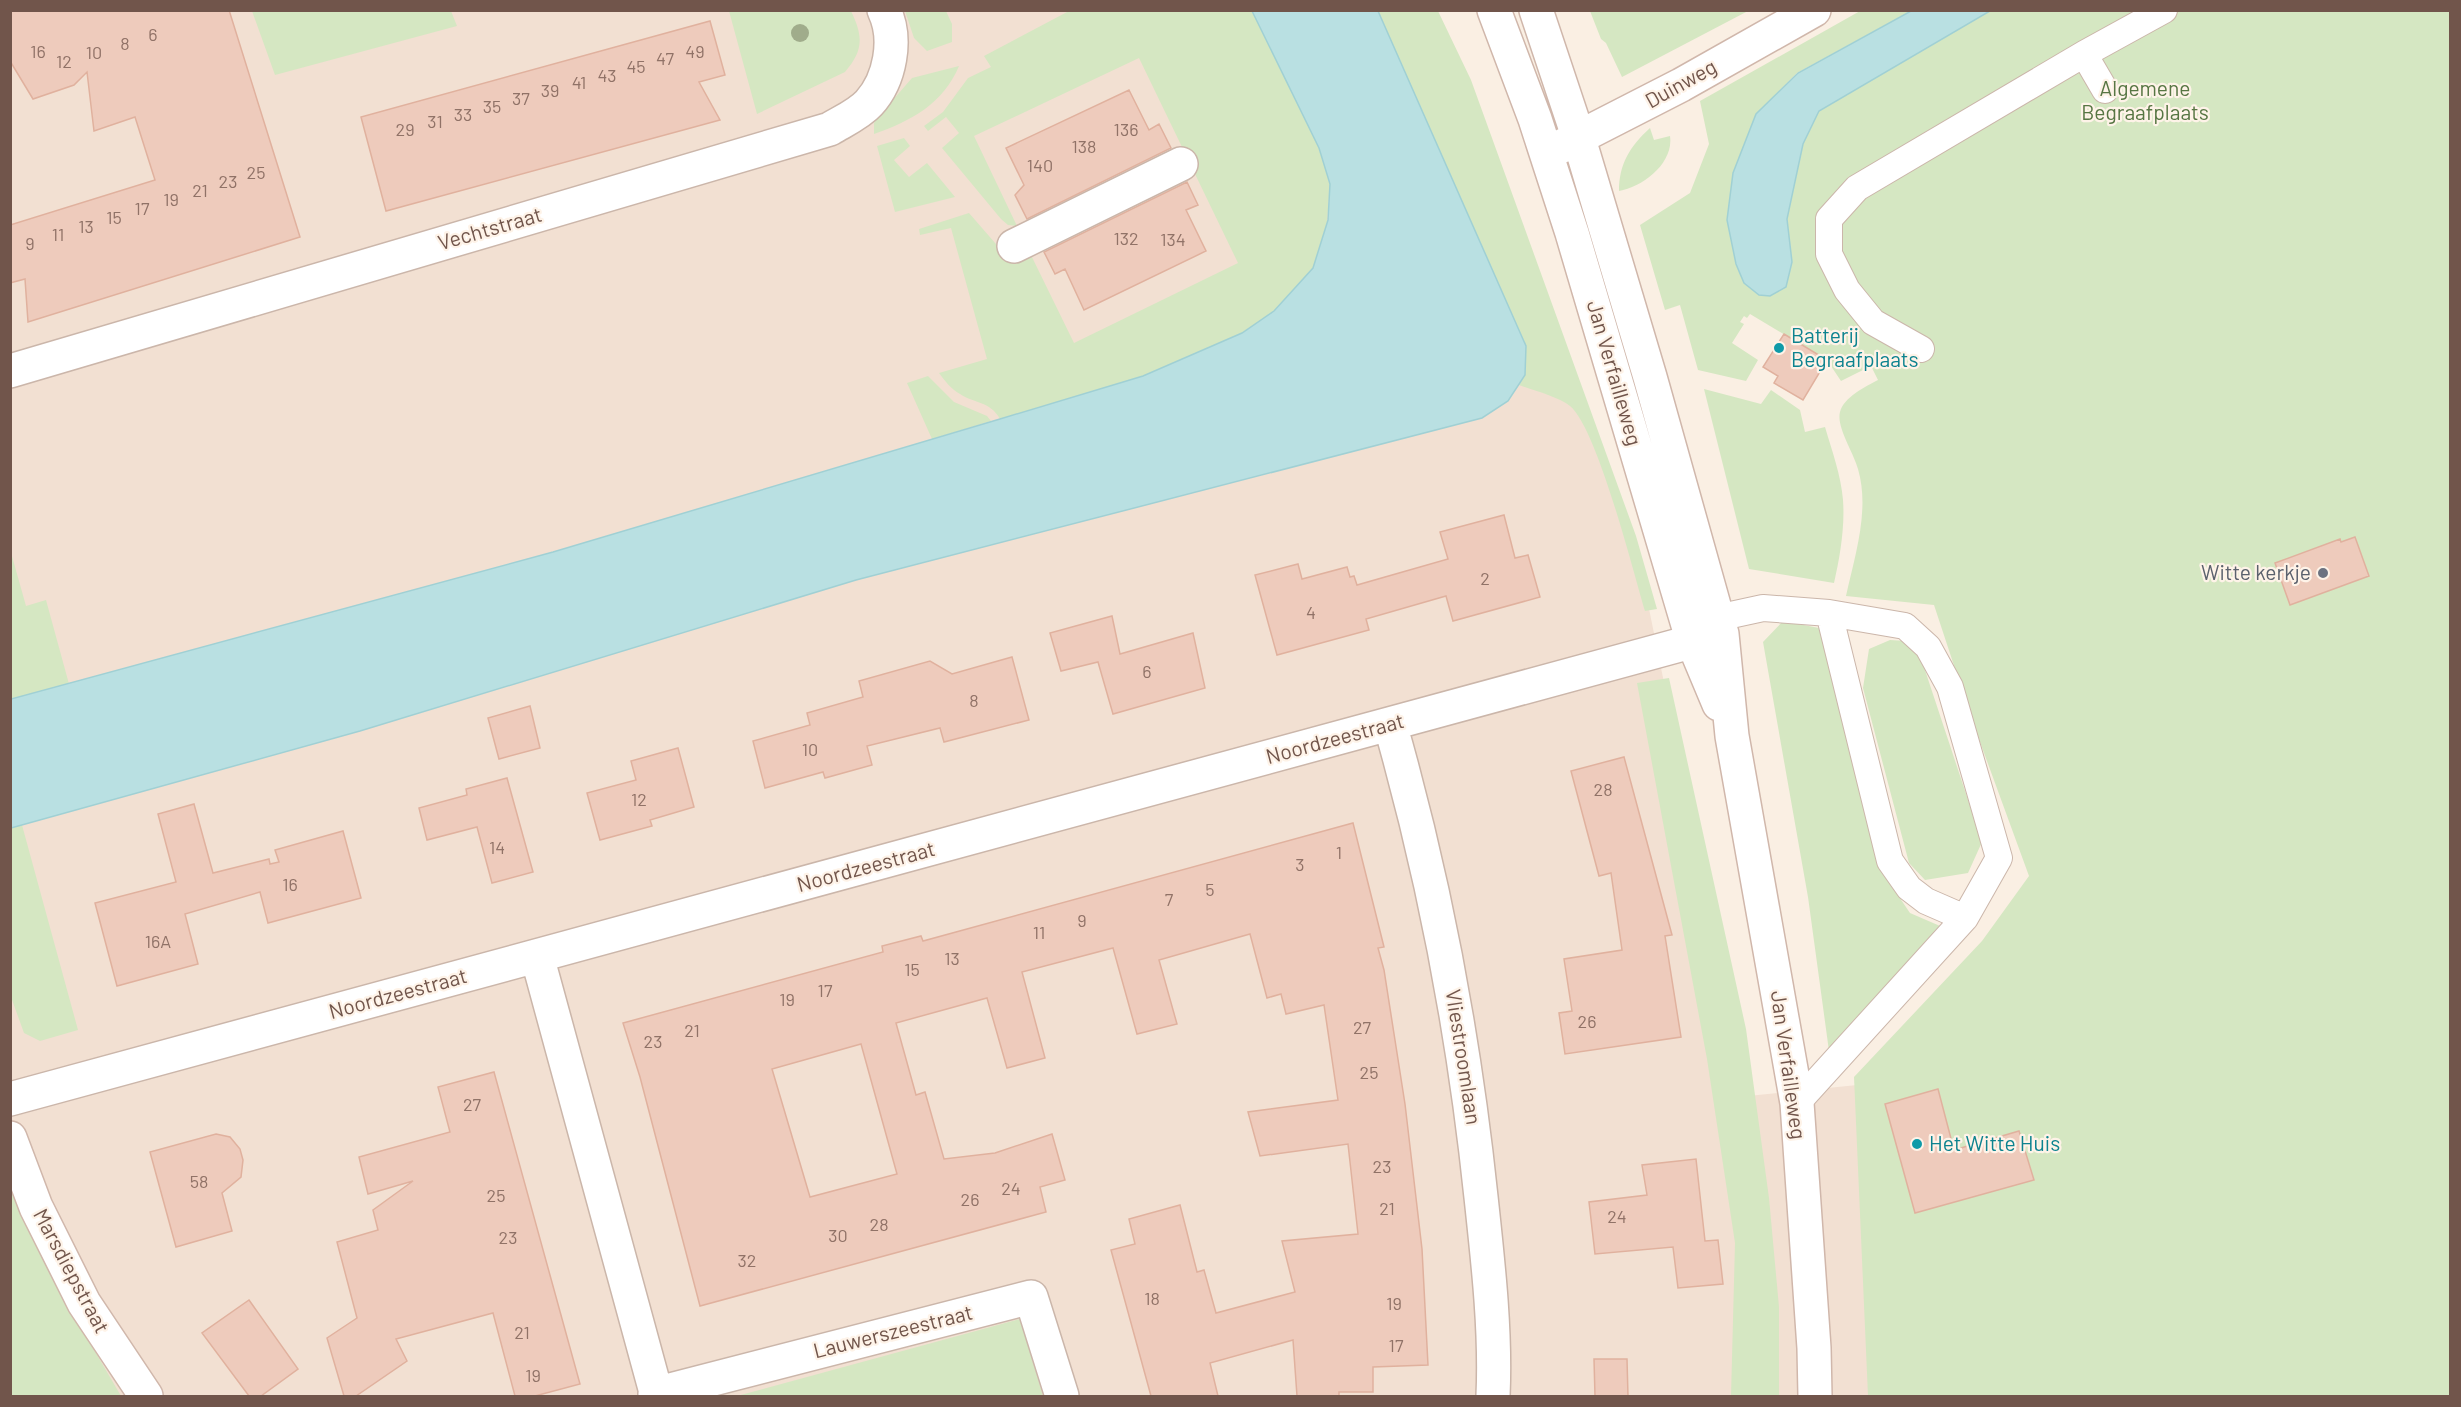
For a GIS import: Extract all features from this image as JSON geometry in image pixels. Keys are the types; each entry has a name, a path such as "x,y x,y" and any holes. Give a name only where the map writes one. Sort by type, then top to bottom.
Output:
{"street":[{"name":"Vechtstraat","path":"10,370 830,129 869,103 886,76 891,46 884,10"},
{"name":"Jan Verfailleweg","path":"1494,10 1546,153 1711,631"},
{"name":"Jan Verfailleweg","path":"1536,10 1579,139 1659,410 1711,631 1732,736 1797,1103 1814,1348 1815,1396"},
{"name":"Duinweg","path":"1546,153 1579,139 1681,86 1814,10"},
{"path":"1014,246 1181,164"},
{"name":"Noordzeestraat","path":"10,1099 1390,724 1711,631"},
{"name":"Vliestroomlaan","path":"1390,724 1417,818 1448,962 1470,1097 1487,1258 1493,1396"},
{"name":"Lauwerszeestraat","path":"537,956 656,1395 1031,1297 1062,1396"},
{"name":"Marsdiepstraat","path":"10,1138 36,1208 84,1303 146,1396"}],"lane":[{"path":"1921,349 1873,322 1847,290 1829,254 1829,219 1857,188 2084,54 2164,10"},
{"path":"2084,54 2105,90"},
{"path":"1711,631 1763,608 1829,613 1905,626 1929,647 1950,687 1999,858 1965,918 1797,1103"},
{"path":"1829,613 1890,861 1909,888 1926,901 1965,918"}],"shaded area":[{"path":"10,11 1349,11 1511,369 1584,409 1646,594 1748,1096 1877,1083 1943,1396 11,1396"}],"green space":[{"path":"252,11 451,11 457,26 275,75"},
{"path":"729,11 851,11 858,28 860,43 856,57 845,72 757,114"},
{"path":"905,11 946,11 952,24 952,42 927,51 914,38"},
{"path":"1069,11 1252,11 1319,148 1330,184 1327,222 1313,268 1274,311 1242,333 1143,376 1000,419 992,409 954,390 939,373 987,359 951,228 920,235 919,229 969,213 1009,259 1029,251 1074,343 1238,263 1139,58 974,136 1017,226 1008,225 1001,219 942,148 959,133 946,117 928,131 924,126 943,112 968,78 991,67 984,56"},
{"path":"1378,11 1438,11 1471,80 1636,536 1657,609 1645,611 1613,502 1580,419 1565,403 1519,385 1525,375"},
{"path":"1590,11 1748,11 1622,77 1606,43 1601,39"},
{"name":"Algemene Begraafplaats","path":"1860,11 1911,11 1797,73 1756,114 1727,219 1736,264 1744,283 1792,262 1787,219 1803,144 1819,111 1990,11 2450,11 2450,1396 1868,1396 1854,1077 1982,941 2029,876 1972,720 1934,605 1846,596 1860,532 1862,500 1858,469 1839,418 1842,407 1850,397 1878,380 1871,366 1841,381 1827,360 1750,314 1747,318 1744,316 1740,322 1744,324 1732,343 1758,360 1746,381 1698,370 1680,305 1665,310 1640,225 1690,193 1709,144 1700,101"},
{"path":"959,66 935,101 913,117 874,134 874,123 878,117 912,78"},
{"path":"1650,128 1654,140 1670,136 1667,155 1662,164 1647,179 1638,185 1619,191 1621,172 1627,156"},
{"path":"904,138 910,146 894,160 909,177 927,163 955,197 895,212 877,146"},
{"path":"928,376 954,402 987,416 991,421 932,439 907,383"},
{"path":"1704,389 1761,404 1771,390 1800,410 1805,432 1825,427 1838,472 1843,500 1842,542 1834,583 1749,569"},
{"path":"10,549 26,606 46,600 69,684 11,699"},
{"path":"1783,621 1819,628 1887,879 1910,913 1947,929 1829,1051 1808,897 1763,642"},
{"path":"1890,640 1906,641 1919,652 1982,842 1968,873 1925,880 1909,863 1863,688 1869,649"},
{"path":"1669,678 1746,1029 1769,1198 1779,1307 1779,1396 1731,1396 1735,1243 1707,1059 1637,683"},
{"path":"22,825 78,1030 40,1041 24,1033 11,997 11,828"},
{"path":"10,1163 51,1276 121,1396 11,1396"},
{"path":"1020,1319 1043,1396 737,1396"}],"water":[{"path":"1252,11 1378,11 1526,346 1525,375 1508,401 1482,418 856,580 360,731 11,828 11,699 553,552 1143,376 1242,333 1274,311 1313,268 1328,220 1330,184 1319,148"},
{"path":"1911,11 1990,11 1819,111 1803,144 1787,219 1792,262 1786,287 1770,296 1759,295 1744,283 1736,264 1727,220 1733,173 1756,114 1798,73"}],"building":[{"path":"10,10 229,10 300,237 28,322 25,279 10,283 10,225 155,180 135,117 94,131 87,72 74,85 33,99 10,61"},
{"path":"710,21 725,75 699,82 720,120 386,211 361,117"},
{"path":"1129,90 1149,130 1159,124 1171,148 1027,219 1015,195 1024,185 1006,148"},
{"path":"1187,182 1198,205 1186,210 1206,251 1084,310 1065,269 1055,274 1044,252"},
{"path":"1784,334 1827,360 1803,400 1774,383 1778,376 1763,367"},
{"path":"1504,515 1515,558 1528,555 1540,597 1453,621 1446,596 1366,619 1369,630 1277,655 1255,575 1298,564 1302,579 1347,567 1350,577 1354,576 1357,585 1448,559 1440,532"},
{"name":"Witte kerkje","path":"2355,537 2369,576 2290,605 2275,563 2340,539 2341,542"},
{"path":"1112,616 1120,654 1193,633 1205,688 1113,714 1098,662 1061,671 1050,633"},
{"path":"1012,657 1029,720 944,742 940,728 867,746 872,765 825,778 823,772 765,788 753,741 810,725 807,713 863,697 859,681 930,661 952,674"},
{"path":"530,706 540,748 499,759 488,718"},
{"path":"678,748 694,807 650,820 652,826 600,840 587,793 636,780 631,761"},
{"path":"1624,757 1672,935 1665,936 1681,1037 1565,1054 1559,1013 1572,1011 1564,959 1622,950 1611,873 1599,876 1571,771"},
{"path":"507,778 533,872 492,883 477,827 427,840 419,808 467,795 466,789"},
{"path":"194,804 213,873 269,859 270,864 279,862 275,850 343,831 361,898 268,923 260,892 185,914 198,964 117,986 95,903 176,882 158,814"},
{"path":"1353,823 1384,947 1378,948 1384,970 1405,1104 1422,1249 1428,1365 1373,1367 1373,1392 1339,1392 1339,1396 1297,1396 1293,1340 1210,1363 1218,1396 1151,1396 1111,1250 1135,1244 1129,1219 1180,1205 1197,1272 1204,1270 1216,1313 1295,1292 1282,1241 1358,1234 1348,1144 1260,1156 1248,1112 1338,1100 1324,1005 1286,1014 1281,994 1267,998 1250,934 1159,960 1177,1024 1137,1034 1113,948 1022,972 1045,1058 1007,1068 987,998 896,1023 916,1095 925,1092 944,1159 995,1153 1052,1134 1065,1180 1040,1187 1046,1212 700,1306 640,1077 623,1023 883,952 882,946 921,936 923,941","holes":["861,1044 897,1174 810,1197 772,1069"]},
{"path":"494,1072 580,1384 535,1396 515,1396 493,1313 396,1339 407,1361 356,1396 344,1396 327,1338 357,1318 337,1242 378,1230 373,1210 413,1181 368,1194 359,1157 450,1132 438,1087"},
{"path":"1938,1089 1954,1150 2019,1131 2034,1180 1915,1213 1885,1104"},
{"path":"216,1134 230,1137 240,1149 243,1160 241,1177 222,1193 232,1231 176,1247 150,1152"},
{"path":"1696,1159 1705,1241 1718,1240 1723,1284 1678,1288 1673,1247 1595,1254 1589,1202 1647,1195 1642,1165"},
{"path":"249,1300 298,1369 261,1396 249,1396 202,1333"},
{"path":"1594,1359 1627,1359 1628,1396 1595,1396"}],"place":[{"name":"Batterij Begraafplaats","path":"1779,348"},
{"name":"Witte kerkje","path":"2323,573"},
{"name":"Het Witte Huis","path":"1917,1144"}]}
